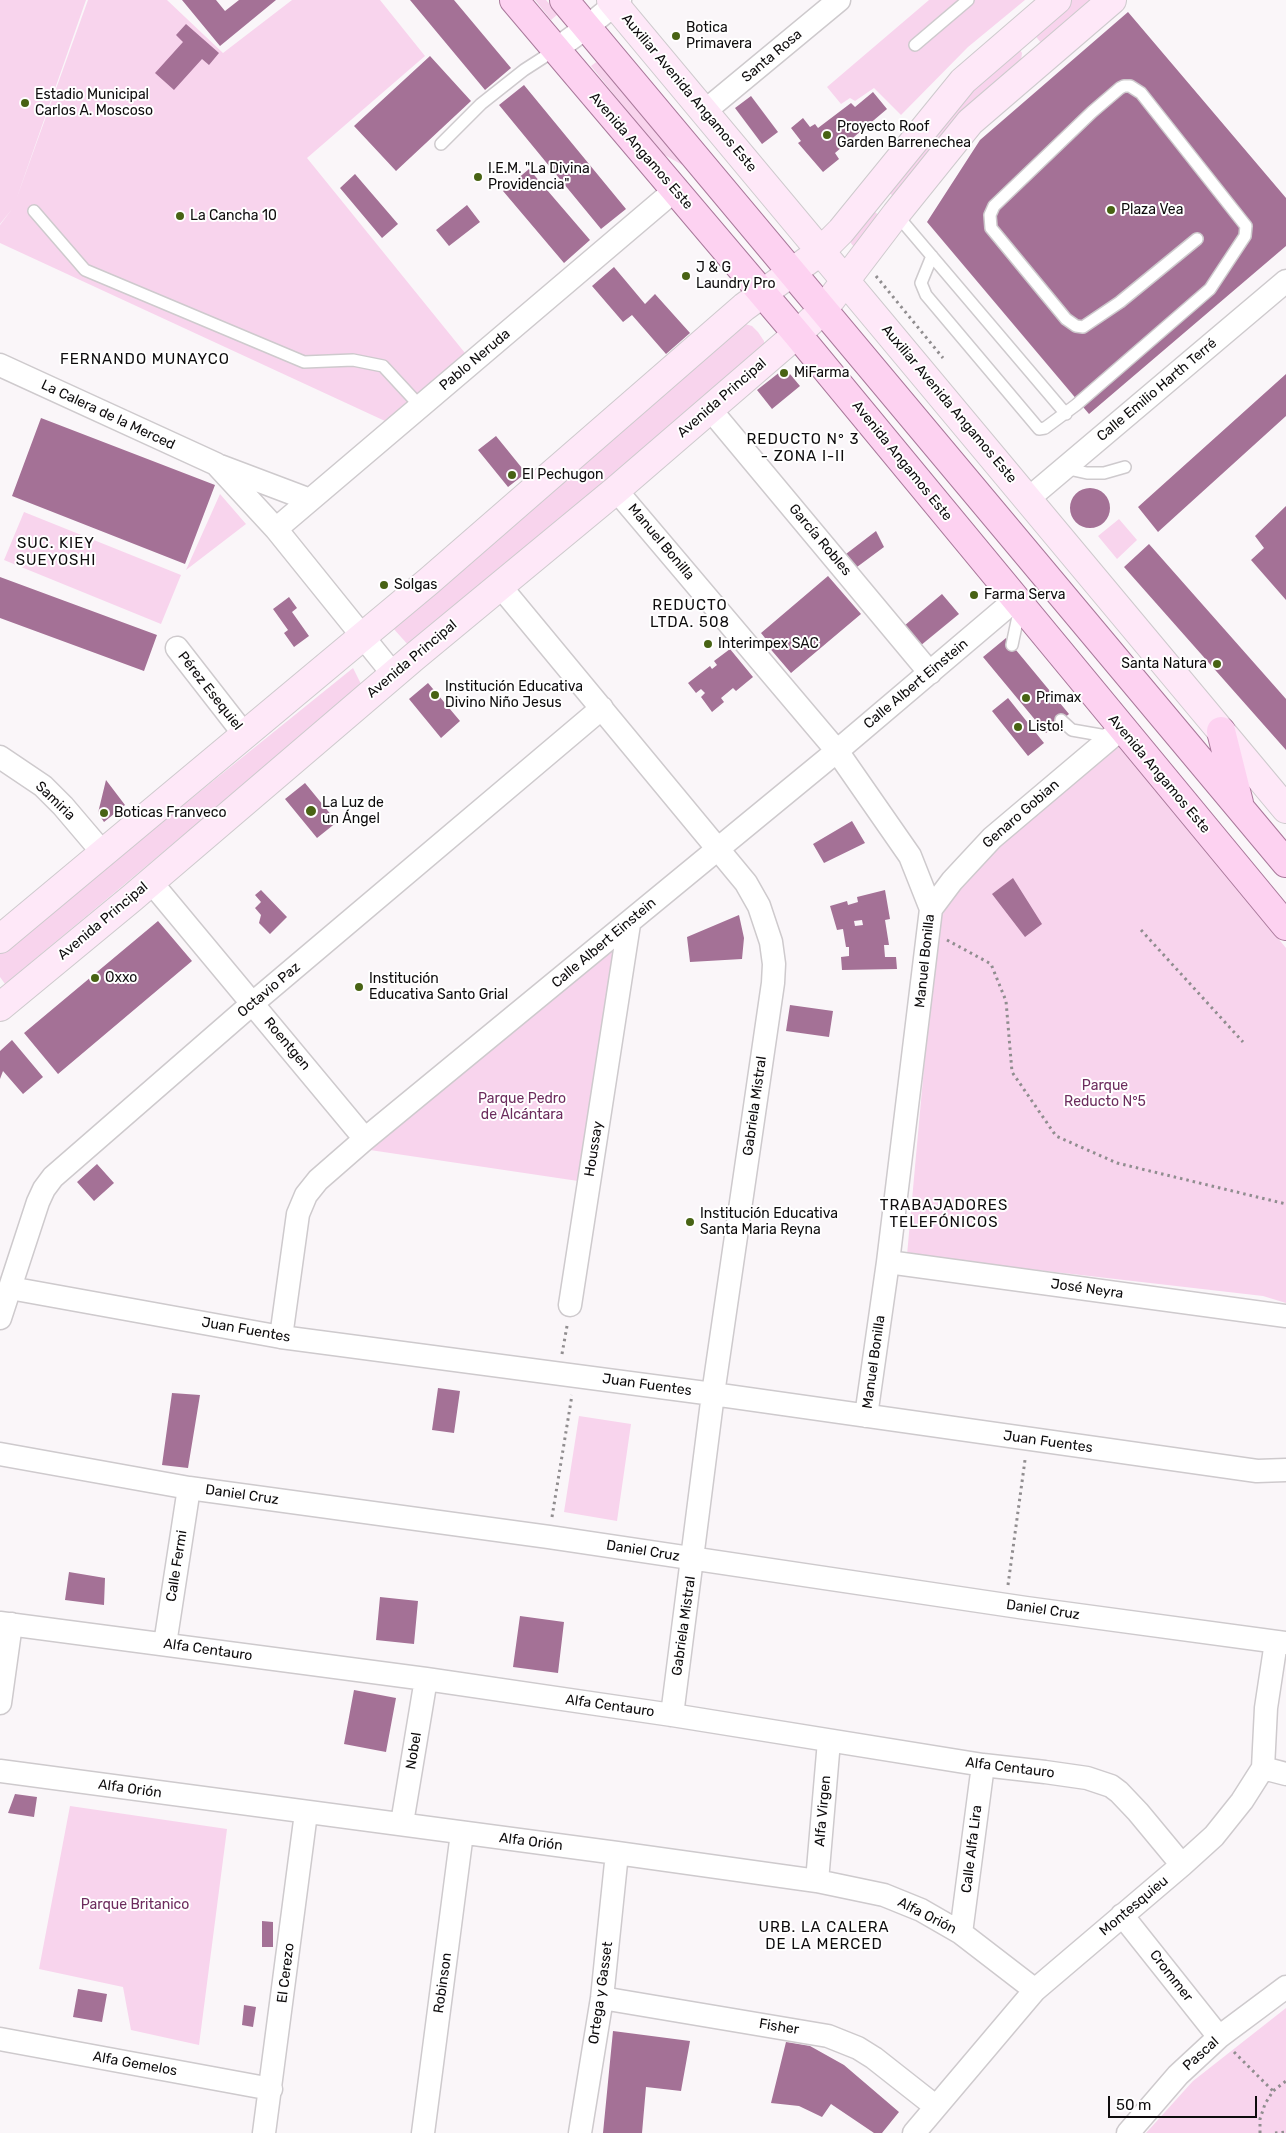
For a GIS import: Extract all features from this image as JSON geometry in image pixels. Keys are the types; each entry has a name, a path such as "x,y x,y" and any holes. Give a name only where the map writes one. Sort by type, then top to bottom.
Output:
{"main road":[{"name":"Avenida Angamos Este","path":"514,0 762,292 1018,602 1117,733 1286,926"},
{"path":"564,0 1286,863"},
{"path":"0,939 429,581 762,292 793,273 821,251 873,192 963,81 1057,0"},
{"name":"Avenida Principal","path":"1,1003 151,882 393,674 616,490 797,334 823,310 896,214 970,122 1112,0"},
{"name":"Auxiliar Avenida Angamos Este","path":"615,1 705,112 1286,809"},
{"path":"1009,42 1026,42 1033,55 1033,68"},
{"path":"873,192 896,214"},
{"path":"1221,731 1241,809"}],"street":[{"name":"Santa Rosa","path":"705,112 839,0"},
{"path":"555,50 587,27 615,1"},
{"name":"Pablo Neruda","path":"276,529 675,190"},
{"name":"Calle Emilio Harth Terré","path":"1028,499 1286,281"},
{"name":"La Calera de la Merced","path":"0,365 216,464 310,500"},
{"name":"García Robles","path":"709,408 930,673"},
{"name":"La Calera de la Merced","path":"216,464 276,529 393,674"},
{"name":"Manuel Bonilla","path":"616,490 837,751 910,856 930,919 888,1262 866,1416"},
{"name":"Gabriela Mistral","path":"500,586 746,883 759,906 771,942 774,964 766,1030 713,1394 672,1715"},
{"name":"Calle Albert Einstein","path":"281,1337 292,1241 300,1207 318,1180 365,1139 629,924 718,848 1018,602"},
{"name":"Pérez Esequiel","path":"177,648 244,734"},
{"name":"Octavio Paz","path":"0,1318 38,1202 49,1182 253,1003 602,708"},
{"name":"Genaro Gobian","path":"930,919 952,881 992,838 1117,733"},
{"name":"Samiria","path":"0,757 43,786 63,806 102,853"},
{"name":"Roentgen","path":"151,882 365,1139"},
{"name":"Houssay","path":"570,1305 629,924"},
{"name":"José Neyra","path":"888,1262 1286,1316"},
{"name":"Juan Fuentes","path":"10,1288 281,1337 713,1394 1258,1471 1286,1470"},
{"name":"Daniel Cruz","path":"0,1454 189,1488 549,1537 1005,1605 1281,1642"},
{"name":"Calle Fermi","path":"165,1644 189,1488"},
{"path":"0,1703 6,1624"},
{"name":"Alfa Centauro","path":"6,1624 426,1679 672,1715 983,1766 1088,1778 1111,1786 1138,1812 1182,1865"},
{"name":"Montesquieu","path":"914,2133 1035,1990 1214,1836 1242,1801 1263,1768 1266,1708 1281,1642"},
{"name":"Nobel","path":"402,1823 426,1679"},
{"name":"Alfa Virgen","path":"817,1881 830,1741"},
{"name":"Calle Alfa Lira","path":"961,1933 983,1766"},
{"path":"1263,1768 1286,1774"},
{"name":"Alfa Orión","path":"0,1771 306,1813 402,1823 462,1833 817,1881 884,1895 921,1910 961,1933 1035,1990"},
{"name":"El Cerezo","path":"264,2133 306,1813"},
{"name":"Robinson","path":"423,2133 462,1833"},
{"name":"Ortega y Gasset","path":"580,2133 602,1998 617,1853"},
{"name":"Crommer","path":"1122,1915 1219,2037"},
{"name":"Pascal","path":"1128,2133 1178,2075 1219,2037 1286,1987"},
{"name":"Fisher","path":"602,1998 828,2036 866,2053 935,2106"},
{"name":"Alfa Gemelos","path":"0,2039 271,2089"}],"lane":[{"path":"915,45 968,0"},
{"path":"441,144 481,104 524,70 555,50"},
{"path":"932,256 921,283 926,294 1035,425 1039,428 1045,428 1066,414 1210,289 1245,236 1246,226 1141,93 1130,86 1120,88 1092,112 994,206 990,215 991,228 1066,319 1076,326 1083,328 1120,302 1197,239"},
{"path":"34,211 85,270 304,362 353,360 382,366 420,406"},
{"path":"896,214 1066,414"},
{"path":"1064,468 1087,473 1104,473 1125,467"},
{"path":"1012,645 1018,602"},
{"path":"1061,720 1072,730 1117,733"}],"path":[{"path":"930,919 991,964 1006,1001 1012,1072 1056,1136 1117,1163 1286,1204"},
{"path":"1141,930 1243,1042"},
{"path":"549,1537 567,1375 570,1305"},
{"path":"1005,1605 1027,1439"},
{"path":"1219,2037 1273,2091"},
{"path":"1260,2133 1260,2119 1264,2104 1273,2091 1286,2081"},
{"path":"1275,2133 1286,2132"}],"green space":[{"name":"La Cancha 10","path":"0,0 86,0 16,200 88,0 167,0 223,53 292,0 380,0 425,56 307,158 465,353 385,421 0,243 0,225 12,209 0,224"},
{"path":"535,0 546,0 558,14 551,20"},
{"path":"929,0 1025,0 968,47 901,115 874,88 855,101 850,98 841,104 827,87"},
{"path":"1071,0 1093,0 1042,44 1033,33"},
{"path":"1019,48 1022,53 1021,61 897,199 888,192 957,102"},
{"path":"599,60 686,167 661,153 591,66"},
{"path":"872,210 883,218 857,251 847,238"},
{"path":"742,323 752,326 758,332 764,341 764,351 410,647 392,627"},
{"path":"220,494 246,524 186,570"},
{"path":"24,512 181,575 161,624 4,560"},
{"path":"1119,519 1137,540 1117,559 1098,536"},
{"path":"353,668 362,686 5,984 0,977 0,953"},
{"name":"Parque Reducto N°5","path":"1116,740 1286,948 1286,1303 1263,1296 907,1255 937,924 960,885 997,841"},
{"name":"Parque Pedro de Alcántara","path":"616,944 578,1181 370,1150"},
{"path":"579,1416 631,1424 617,1521 564,1512"},
{"name":"Parque Britanico","path":"70,1806 227,1829 199,2045 131,2030 123,1987 39,1969"},
{"path":"1286,2008 1286,2133 1146,2133 1193,2081"}],"building":[{"path":"182,0 216,0 225,11 239,0 276,0 220,46"},
{"path":"410,0 454,0 511,68 485,90"},
{"name":"Plaza Vea","path":"1128,12 1286,198 1286,246 1089,414 927,222 980,140"},
{"path":"186,24 219,53 209,65 202,59 174,90 155,73 183,42 176,35"},
{"path":"430,56 471,101 396,171 354,126"},
{"path":"524,85 626,209 601,229 499,105"},
{"name":"Proyecto Roof Garden Barrenechea","path":"873,92 887,109 835,153 839,159 823,172 798,143 801,141 791,128 803,118 810,127 815,124 818,128 851,103 855,107"},
{"path":"751,96 778,132 762,144 735,108"},
{"path":"529,169 590,240 564,263 503,191"},
{"path":"355,174 398,224 382,238 340,188"},
{"path":"467,205 480,222 449,246 436,230"},
{"path":"614,267 645,304 655,294 690,333 666,354 632,315 623,322 592,286"},
{"path":"785,368 800,386 772,409 757,390"},
{"path":"1286,374 1286,416 1158,532 1138,507"},
{"path":"41,418 215,485 185,564 12,496"},
{"path":"496,436 526,473 508,487 478,450"},
{"path":"1094,488 1101,491 1107,497 1110,508 1109,516 1101,525 1094,528 1086,528 1079,525 1071,516 1070,504 1073,497 1082,489"},
{"path":"1286,506 1286,600 1251,560 1264,548 1255,536"},
{"path":"876,531 884,547 857,567 846,554"},
{"path":"1149,544 1286,699 1286,750 1124,567"},
{"path":"828,576 861,614 791,673 767,645 769,643 761,633"},
{"path":"0,577 157,635 144,671 0,618"},
{"path":"942,594 959,614 920,646 904,626"},
{"path":"289,597 297,608 292,612 309,636 294,647 284,633 288,630 273,609"},
{"path":"1006,638 1069,714 1046,733 983,657"},
{"path":"730,649 753,677 736,691 733,688 721,698 724,702 712,712 701,697 705,693 701,689 696,693 688,683 710,666 712,669 717,665 714,661"},
{"path":"428,683 460,721 441,738 409,699"},
{"name":"Listo!","path":"1008,698 1044,743 1028,756 992,711"},
{"path":"106,780 125,805 104,822 98,813"},
{"name":"La Luz de un Ángel","path":"305,783 337,822 317,838 285,799"},
{"path":"852,821 865,843 824,863 813,844"},
{"path":"1013,878 1042,924 1025,937 992,894"},
{"path":"261,890 287,917 270,934 259,923 261,915 255,908 261,902 255,895"},
{"path":"885,890 890,919 885,920 889,945 884,945 885,957 896,957 897,969 842,970 841,957 849,956 849,947 846,947 843,929 837,930 830,906 847,901 848,905 858,902 857,897","holes":["862,920 863,925 855,926 854,921"]},
{"path":"739,915 744,938 742,959 690,962 687,937"},
{"path":"158,921 192,961 58,1074 24,1033"},
{"path":"790,1005 833,1011 829,1037 786,1031"},
{"path":"12,1040 43,1077 23,1094 3,1071 0,1079 0,1051"},
{"path":"97,1164 114,1183 94,1201 77,1182"},
{"path":"438,1388 460,1391 454,1433 432,1430"},
{"path":"172,1393 200,1395 188,1468 162,1465"},
{"path":"69,1572 105,1578 104,1605 65,1600"},
{"path":"380,1597 418,1601 414,1644 376,1640"},
{"path":"520,1616 564,1622 558,1673 513,1667"},
{"path":"354,1690 396,1698 386,1752 344,1744"},
{"path":"15,1794 37,1797 34,1817 8,1813"},
{"path":"262,1921 273,1922 273,1947 262,1947"},
{"path":"78,1989 107,1994 102,2022 73,2017"},
{"path":"244,2005 256,2007 253,2027 242,2025"},
{"path":"613,2031 690,2041 681,2091 646,2087 642,2133 603,2133"},
{"path":"786,2042 810,2046 844,2065 899,2112 882,2133 874,2133 831,2104 822,2117 799,2106 771,2103"}],"place":[{"name":"Botica Primavera","path":"676,36"},
{"name":"Estadio Municipal Carlos A. Moscoso","path":"25,103"},
{"name":"Proyecto Roof Garden Barrenechea","path":"827,135"},
{"name":"I.E.M. \"La Divina Providencia\"","path":"478,177"},
{"name":"Plaza Vea","path":"1111,210"},
{"name":"La Cancha 10","path":"180,216"},
{"name":"J & G Laundry Pro","path":"686,276"},
{"name":"MiFarma","path":"784,373"},
{"name":"El Pechugon","path":"512,475"},
{"name":"Solgas","path":"384,585"},
{"name":"Farma Serva","path":"974,595"},
{"name":"Interimpex SAC","path":"708,644"},
{"name":"Santa Natura","path":"1217,664"},
{"name":"Institución Educativa Divino Niño Jesus","path":"435,695"},
{"name":"Primax","path":"1026,698"},
{"name":"Listo!","path":"1018,727"},
{"name":"La Luz de un Ángel","path":"311,811"},
{"name":"Boticas Franveco","path":"104,813"},
{"name":"Oxxo","path":"95,978"},
{"name":"Institución Educativa Santo Grial","path":"359,987"},
{"name":"Institución Educativa Santa Maria Reyna","path":"690,1222"}],"district":[{"name":"FERNANDO MUNAYCO","path":"145,360"},
{"name":"REDUCTO N° 3 - ZONA I-II","path":"803,448"},
{"name":"SUC. KIEY SUEYOSHI","path":"56,552"},
{"name":"REDUCTO LTDA. 508","path":"690,614"},
{"name":"TRABAJADORES TELEFÓNICOS","path":"944,1214"},
{"name":"URB. LA CALERA DE LA MERCED","path":"824,1936"}]}
